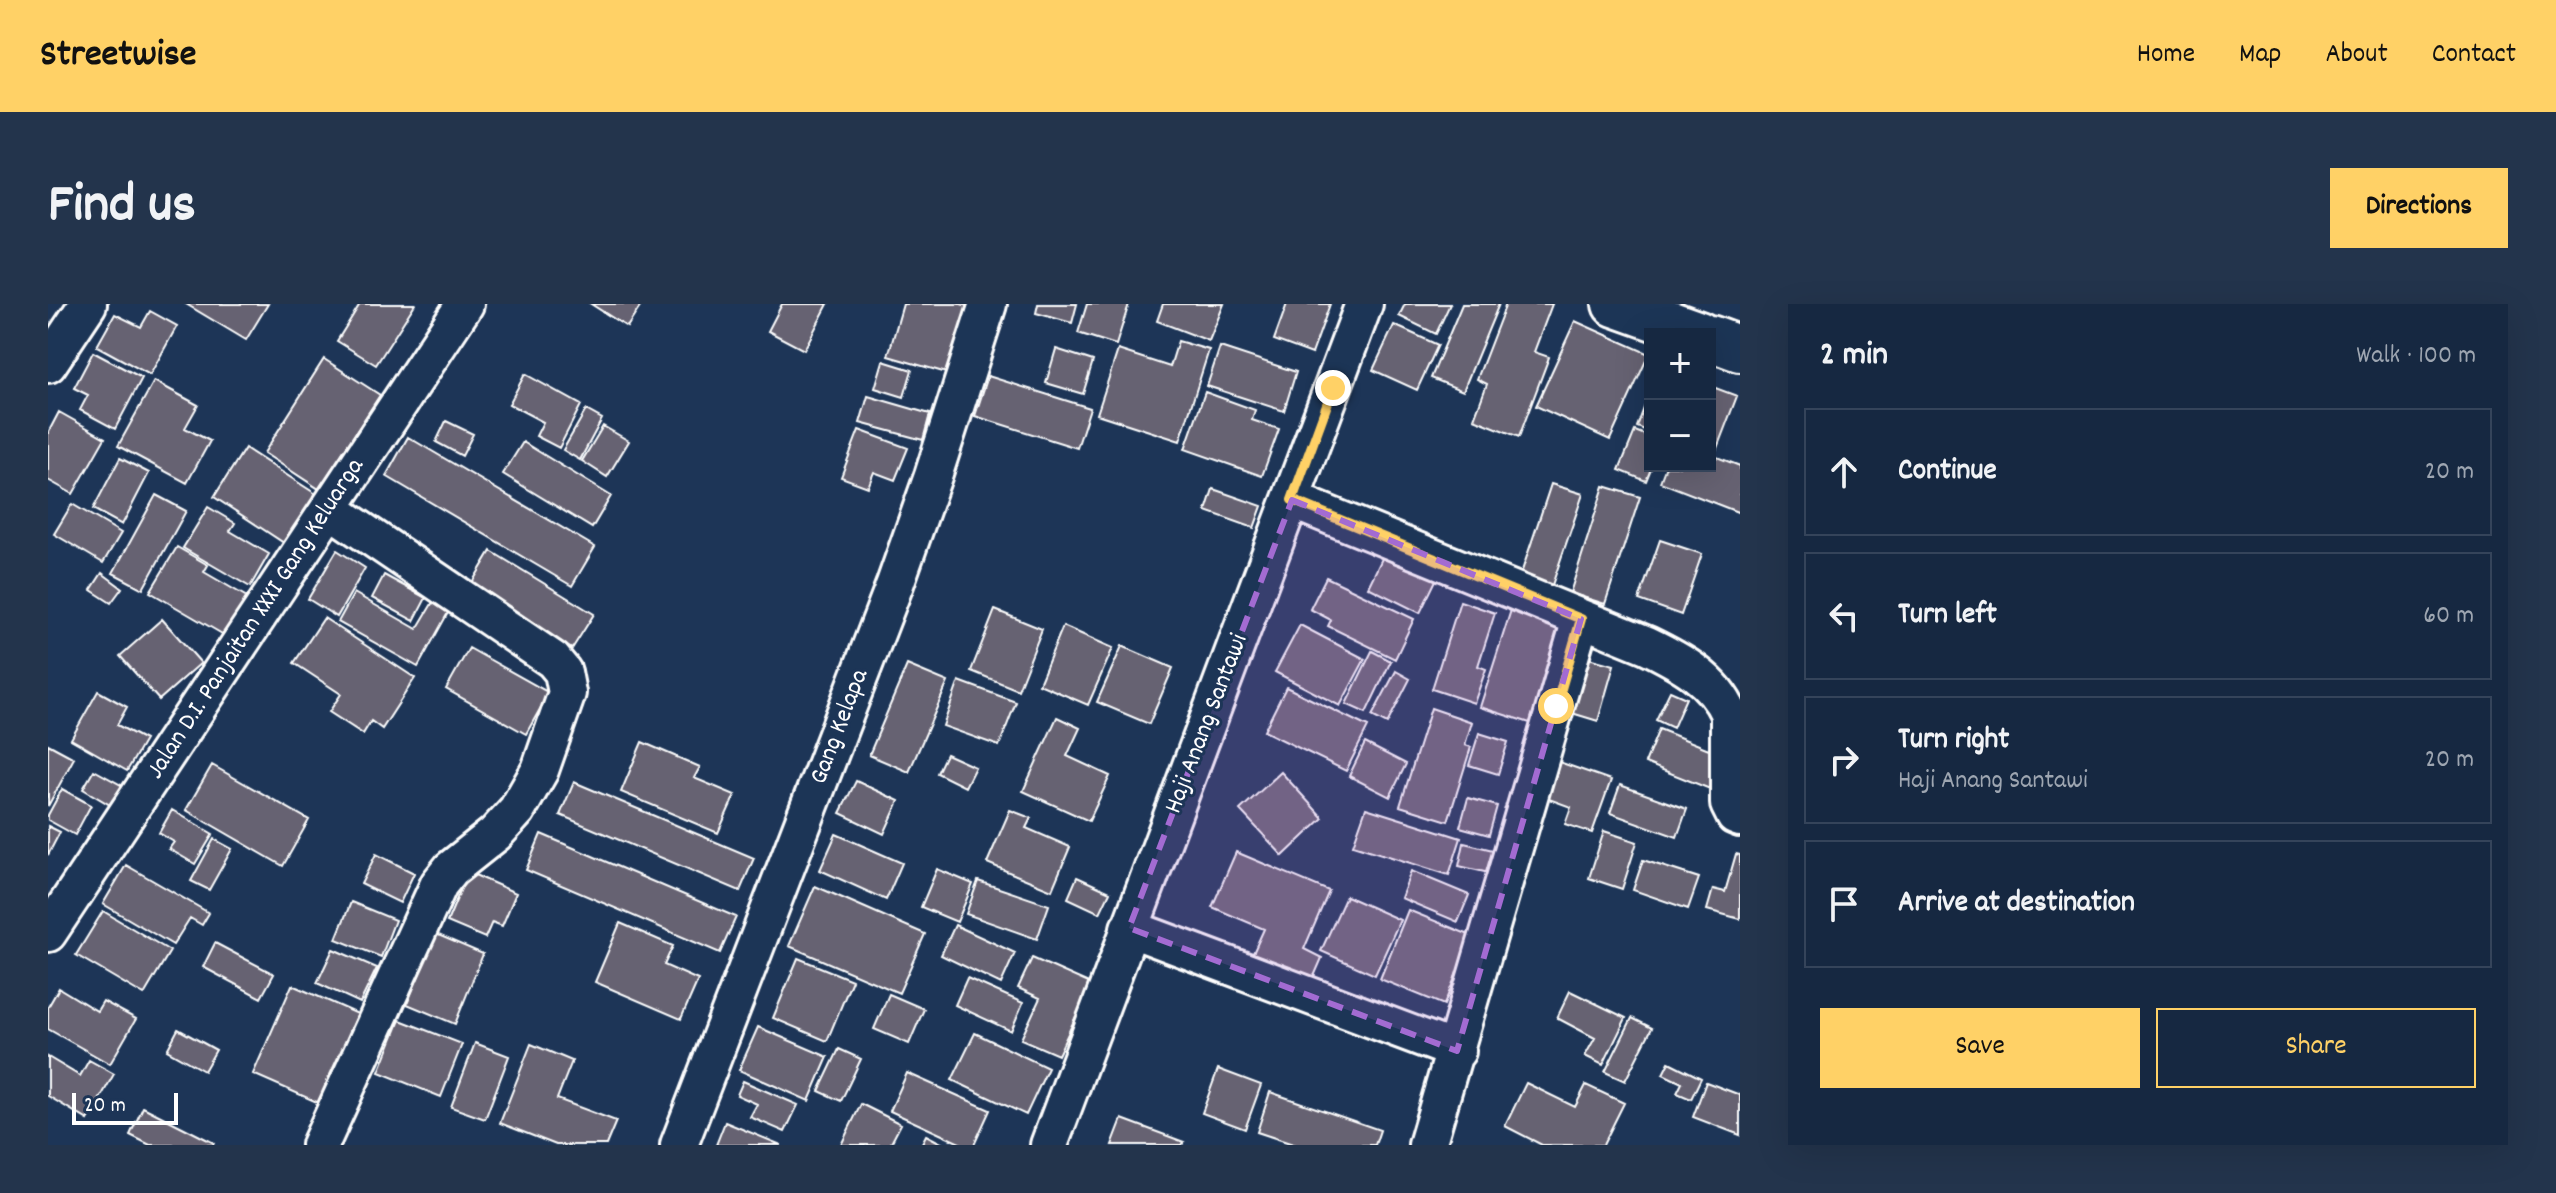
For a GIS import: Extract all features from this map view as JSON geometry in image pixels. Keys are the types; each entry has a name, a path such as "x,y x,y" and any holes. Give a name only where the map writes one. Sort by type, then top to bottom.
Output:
{"street":[{"path":"48,364 88,304"},
{"name":"Jalan D.I. Panjaitan XXXI Gang Keluarga","path":"48,933 465,304"},
{"name":"Gang Kelapa","path":"679,1145 895,584 988,304"},
{"name":"Haji Anang Santawi","path":"1049,1145 1364,304"},
{"path":"1615,304 1682,328"},
{"path":"1716,340 1740,349"},
{"path":"1292,500 1647,645 1687,666 1707,681 1729,714 1729,804 1735,816 1740,818"},
{"path":"320,1145 439,884 451,869 495,834 517,810 540,770 567,693 563,672 553,660 330,509"},
{"path":"1427,1145 1581,619"},
{"path":"1129,928 1457,1051"}],"highlighted area":[{"path":"1292,500 1581,619 1457,1051 1129,928"}],"building":[{"path":"186,304 268,304 246,340"},
{"path":"360,304 415,304 376,365 337,341"},
{"path":"591,304 642,304 627,327"},
{"path":"782,304 828,304 804,350 768,331"},
{"path":"903,304 961,304 970,307 950,374 888,356"},
{"path":"1038,304 1077,304 1072,323 1036,313"},
{"path":"1087,304 1129,304 1116,345 1078,333"},
{"path":"1163,304 1224,304 1209,341 1157,321"},
{"path":"1287,304 1330,304 1312,354 1274,340"},
{"path":"1405,304 1450,304 1436,334 1399,316"},
{"path":"1462,304 1499,304 1463,391 1431,378"},
{"path":"1506,304 1552,304 1534,352 1549,357 1519,437 1474,419 1487,384 1477,379"},
{"path":"150,311 177,326 150,375 97,346 115,314 141,327"},
{"path":"1575,321 1644,352 1644,365 1610,440 1536,406"},
{"path":"1394,325 1438,345 1417,390 1373,370"},
{"path":"1178,341 1209,350 1180,441 1097,414 1118,350 1170,367"},
{"path":"1220,347 1296,372 1284,411 1207,386"},
{"path":"1056,349 1093,361 1083,394 1046,383"},
{"path":"93,352 142,378 115,429 80,410 88,395 74,388"},
{"path":"324,359 380,395 319,489 264,453"},
{"path":"883,361 912,370 904,397 875,388"},
{"path":"525,374 581,405 559,448 536,436 543,422 509,404"},
{"path":"988,376 1090,408 1077,448 975,416"},
{"path":"154,381 198,405 185,428 210,441 187,483 118,446"},
{"path":"1716,388 1737,396 1716,451"},
{"path":"1205,392 1255,410 1252,420 1279,429 1262,476 1185,449"},
{"path":"868,396 930,414 923,440 860,423"},
{"path":"1644,408 1644,430 1637,427"},
{"path":"586,410 602,419 580,460 563,450"},
{"path":"59,412 105,438 73,494 48,480 48,433"},
{"path":"446,421 473,434 462,456 436,442"},
{"path":"603,426 629,441 607,477 582,461"},
{"path":"859,430 908,448 895,480 874,472 868,487 841,477"},
{"path":"1635,431 1644,435 1644,472 1650,472 1646,481 1619,470"},
{"path":"408,437 595,547 572,586 386,476"},
{"path":"523,442 611,496 592,528 503,474"},
{"path":"245,448 316,494 284,543 214,497"},
{"path":"1716,457 1740,466 1740,513 1660,482 1664,472 1716,472"},
{"path":"120,458 149,473 122,525 93,509"},
{"path":"1551,484 1583,494 1550,591 1519,580"},
{"path":"1604,486 1640,497 1605,604 1570,593"},
{"path":"1213,489 1262,506 1254,528 1206,511"},
{"path":"156,495 186,511 143,589 113,573"},
{"path":"72,504 121,533 103,563 54,534"},
{"path":"208,507 235,523 230,531 269,554 250,587 183,548"},
{"path":"1660,540 1702,554 1681,615 1639,600"},
{"path":"1388,546 1440,572 1420,613 1368,587"},
{"path":"177,547 208,565 204,572 247,597 224,635 150,592"},
{"path":"337,550 365,568 337,617 308,599"},
{"path":"491,551 594,614 572,649 470,586"},
{"path":"102,573 122,588 111,603 91,590"},
{"path":"384,575 426,598 414,621 372,598"},
{"path":"1326,577 1414,619 1395,659 1328,626 1331,620 1310,609"},
{"path":"354,593 417,629 433,602 449,611 418,667 338,622"},
{"path":"1460,601 1495,613 1478,666 1486,669 1474,703 1432,689"},
{"path":"995,610 1042,629 1018,690 971,671"},
{"path":"1511,610 1561,626 1530,723 1480,707"},
{"path":"324,618 415,678 382,729 371,721 363,734 329,712 341,694 294,663"},
{"path":"162,619 201,663 159,700 120,656"},
{"path":"1300,625 1365,659 1340,706 1275,672"},
{"path":"1063,626 1113,648 1088,705 1039,684"},
{"path":"1122,646 1173,668 1149,724 1097,702"},
{"path":"469,648 549,693 526,734 446,689"},
{"path":"1372,651 1391,661 1366,713 1346,704"},
{"path":"1577,655 1614,665 1598,721 1562,710"},
{"path":"907,665 948,682 909,772 869,755"},
{"path":"1396,671 1410,679 1387,724 1372,716"},
{"path":"959,681 1016,702 999,746 943,726"},
{"path":"1286,687 1368,727 1346,771 1264,731"},
{"path":"98,691 127,707 117,725 145,740 127,771 71,739"},
{"path":"1670,691 1686,698 1673,728 1656,720"},
{"path":"1431,708 1472,722 1465,745 1471,747 1448,821 1400,806"},
{"path":"1057,717 1080,728 1067,756 1110,776 1089,821 1023,791"},
{"path":"1659,729 1724,755 1710,789 1645,763"},
{"path":"1479,733 1508,742 1498,774 1469,765"},
{"path":"642,742 700,767 694,778 735,795 718,833 621,792"},
{"path":"1365,743 1406,764 1390,797 1349,776"},
{"path":"48,744 74,758 48,806"},
{"path":"946,754 975,767 965,787 937,773"},
{"path":"1559,762 1611,780 1592,833 1565,824 1571,807 1546,798"},
{"path":"212,765 309,820 283,866 186,810"},
{"path":"94,770 128,789 117,809 83,789"},
{"path":"1281,772 1323,818 1283,856 1240,810"},
{"path":"856,781 899,801 884,834 840,813"},
{"path":"574,782 754,858 740,891 560,815"},
{"path":"1620,785 1687,809 1677,837 1610,813"},
{"path":"62,789 91,805 75,835 48,820"},
{"path":"1468,798 1497,806 1489,835 1460,827"},
{"path":"1366,808 1461,838 1449,875 1353,845"},
{"path":"172,810 213,834 195,864 169,849 174,842 159,833"},
{"path":"1010,810 1031,818 1026,828 1070,847 1052,890 987,863"},
{"path":"48,826 60,832 48,855"},
{"path":"1604,831 1637,842 1622,889 1589,878"},
{"path":"541,834 736,917 720,953 526,870"},
{"path":"836,834 902,863 886,900 820,870"},
{"path":"214,839 232,849 209,890 191,881"},
{"path":"1464,843 1493,850 1489,873 1459,866"},
{"path":"1236,852 1329,891 1304,949 1322,958 1309,988 1249,962 1264,929 1212,907"},
{"path":"376,854 414,873 400,903 361,884"},
{"path":"1736,854 1740,855 1740,919 1707,910 1713,889 1725,892"},
{"path":"1643,860 1699,878 1688,909 1633,890"},
{"path":"126,865 209,913 202,925 190,918 173,945 103,904"},
{"path":"937,869 973,884 957,922 921,907"},
{"path":"1411,871 1469,895 1458,922 1401,898"},
{"path":"468,872 516,893 502,926 492,922 485,938 447,922"},
{"path":"1077,877 1110,892 1100,913 1068,898"},
{"path":"978,881 1049,905 1037,939 966,914"},
{"path":"815,886 925,934 899,993 789,946"},
{"path":"1346,896 1400,920 1375,975 1321,951"},
{"path":"351,902 395,920 381,957 336,939"},
{"path":"1408,910 1472,936 1444,1005 1380,979"},
{"path":"103,911 170,951 144,995 76,955"},
{"path":"620,923 673,946 664,965 698,980 681,1019 595,982"},
{"path":"955,925 1015,953 1001,984 941,955"},
{"path":"436,934 483,954 455,1024 407,1004"},
{"path":"215,943 274,974 261,998 203,967"},
{"path":"333,949 377,968 360,1003 317,983"},
{"path":"798,958 852,980 827,1041 773,1018"},
{"path":"1032,958 1091,984 1058,1055 1021,1039 1040,998 1018,988"},
{"path":"967,978 1023,1003 1011,1031 955,1005"},
{"path":"292,985 358,1014 319,1103 253,1074"},
{"path":"59,988 97,1011 103,1001 136,1019 110,1064 48,1029 48,1007"},
{"path":"1570,991 1626,1018 1603,1065 1585,1056 1595,1038 1557,1018"},
{"path":"889,994 924,1009 909,1044 874,1029"},
{"path":"1632,1018 1652,1028 1625,1081 1605,1072"},
{"path":"400,1020 462,1044 441,1097 379,1072"},
{"path":"758,1027 828,1057 809,1101 739,1070"},
{"path":"178,1029 216,1050 204,1071 167,1050"},
{"path":"975,1033 1048,1068 1026,1115 952,1080"},
{"path":"475,1043 509,1056 485,1119 451,1107"},
{"path":"531,1044 572,1061 557,1099 616,1121 606,1145 556,1145 500,1123"},
{"path":"839,1049 861,1059 841,1101 819,1091"},
{"path":"48,1057 80,1076 89,1060 114,1074 88,1120 48,1096"},
{"path":"1669,1062 1701,1078 1691,1099 1677,1093 1682,1083 1663,1074"},
{"path":"1218,1069 1261,1085 1245,1129 1202,1113"},
{"path":"907,1073 990,1110 974,1145 964,1145 890,1111"},
{"path":"743,1081 798,1105 785,1132 750,1117 757,1104 737,1095"},
{"path":"1706,1082 1740,1095 1740,1135 1693,1117"},
{"path":"1526,1083 1575,1107 1586,1085 1624,1103 1603,1145 1542,1145 1505,1126"},
{"path":"1270,1092 1380,1130 1375,1145 1296,1145 1257,1132"},
{"path":"861,1104 901,1124 890,1145 841,1145"},
{"path":"143,1107 213,1145 150,1145 130,1135"},
{"path":"1122,1119 1184,1142 1182,1145 1112,1145"},
{"path":"725,1122 781,1145 716,1145"},
{"path":"926,1135 945,1145 921,1145"}],"route":[{"path":"1333,388 1292,500 1581,619 1556,706"}]}
